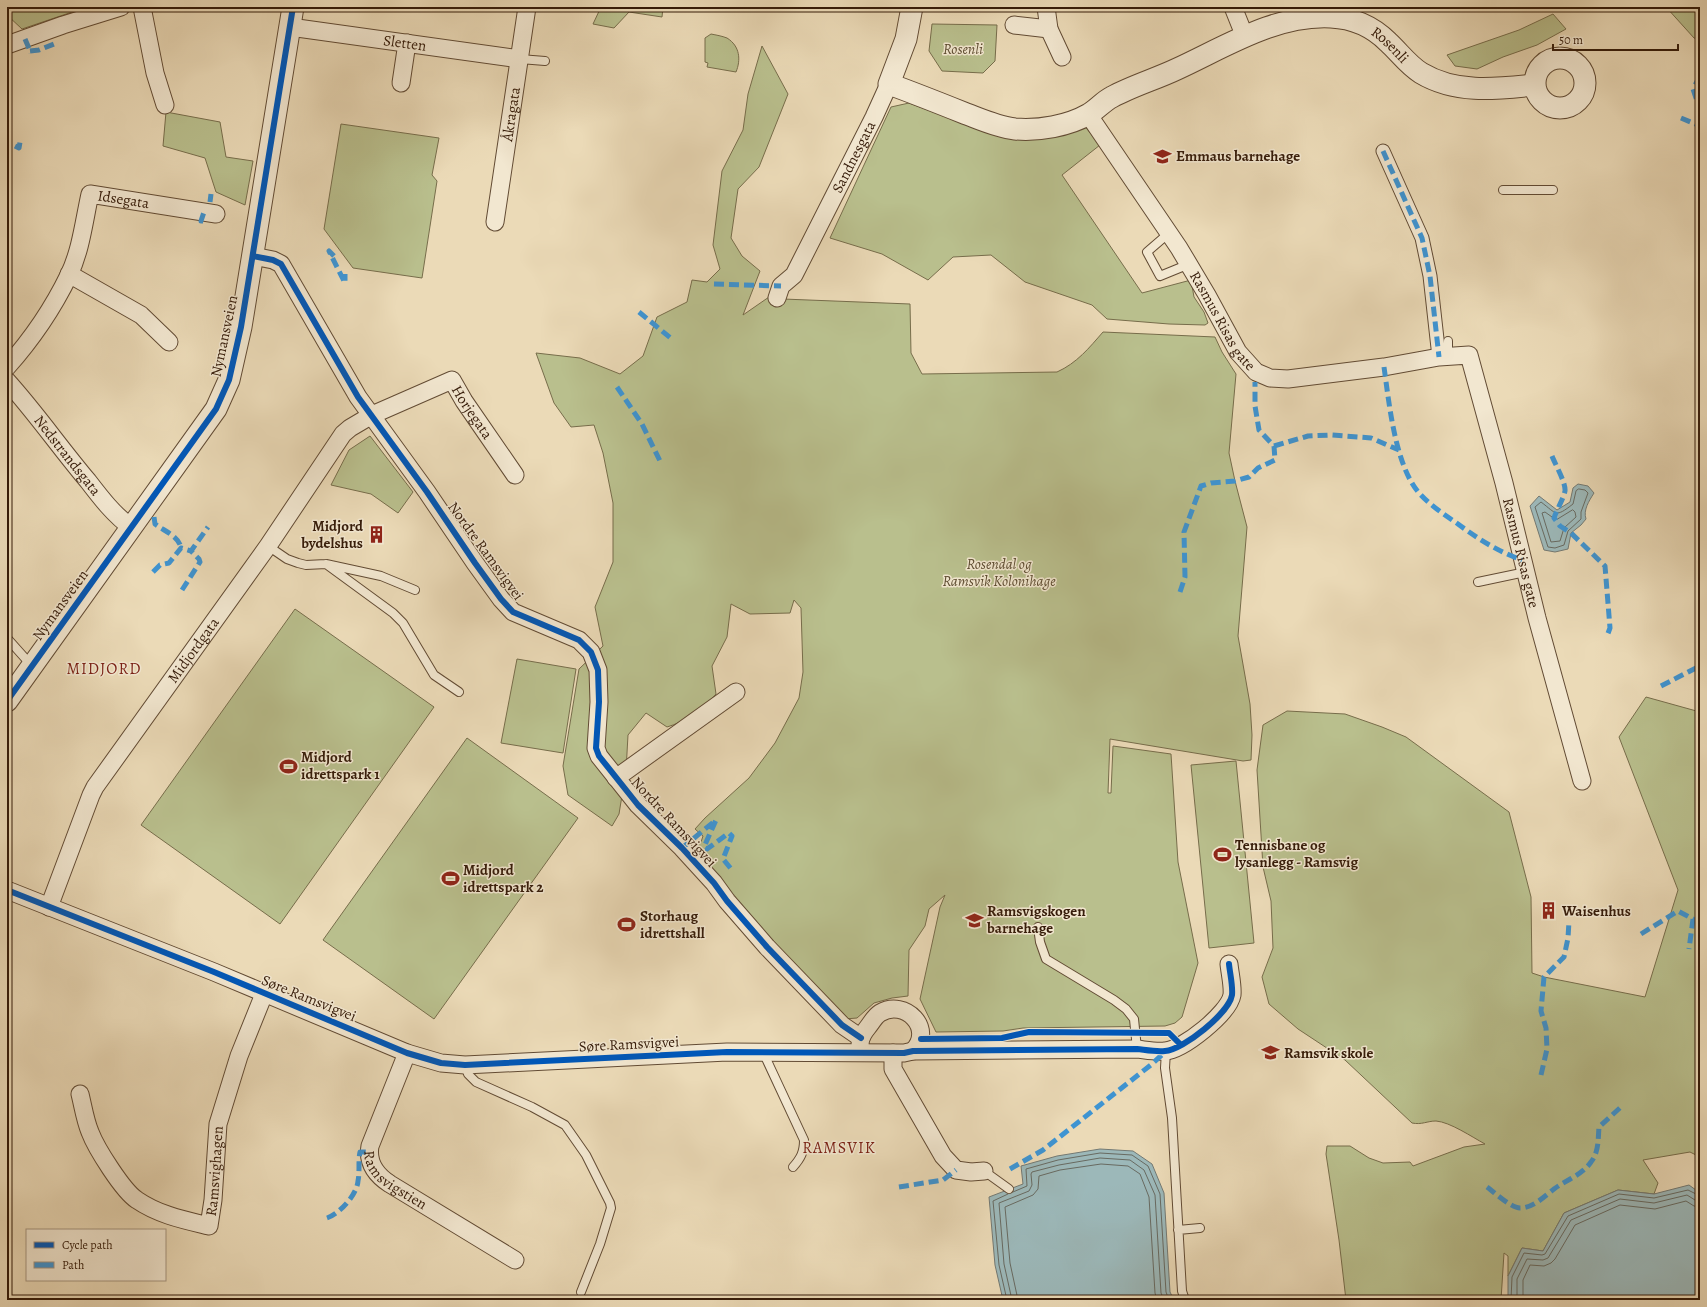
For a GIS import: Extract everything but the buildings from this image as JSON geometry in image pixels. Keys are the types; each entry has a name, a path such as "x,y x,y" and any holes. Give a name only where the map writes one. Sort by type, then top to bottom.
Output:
{"street":[{"path":"7,45 63,25 121,7"},
{"path":"142,7 155,73 164,105"},
{"name":"Åkragata","path":"495,222 527,7"},
{"name":"Sandnesgata","path":"777,298 782,286 794,275 874,117 889,84 906,39 912,7"},
{"path":"1046,7 1049,29 1062,57"},
{"path":"1233,7 1245,37"},
{"name":"Sletten","path":"291,17 407,43 520,59"},
{"name":"Nymansveien","path":"7,701 216,409 229,380 236,355 253,256 291,17"},
{"name":"Rosenli","path":"889,84 992,123 1013,129 1033,129 1055,126 1088,114 1112,97 1266,28 1302,19 1332,17 1350,19 1371,28 1388,41 1406,61 1421,73 1455,86 1488,89 1534,85"},
{"path":"1014,25 1049,29"},
{"name":"Sletten","path":"401,83 407,43"},
{"name":"Rasmus Risas gate","path":"1088,114 1188,262 1238,352 1251,367 1263,376 1278,379 1298,378 1445,351 1469,355 1504,483 1537,618 1582,781"},
{"path":"1383,151 1422,238 1445,351"},
{"name":"Idsegata","path":"7,366 28,343 69,274 80,243 90,194 216,214"},
{"name":"Nordre Ramsvigvei","path":"253,256 273,260 281,264 358,397 427,492 475,563 513,612 579,640 591,652 598,670 599,702 596,748 599,756 638,805 682,848 714,883 727,901 767,947 862,1045"},
{"path":"69,274 141,315 169,342"},
{"name":"Horjegata","path":"372,415 452,380 464,402 515,475"},
{"name":"Nedstrandsgata","path":"7,381 34,411 75,466 117,517 132,528"},
{"name":"Midjordgata","path":"49,907 95,787 268,546 343,434 372,415"},
{"name":"Nordre Ramsvigvei","path":"616,778 736,692"},
{"name":"Søre Ramsvigvei","path":"7,890 214,972 407,1053 441,1063 465,1065 680,1054 763,1052 862,1045 892,1052 1137,1049 1166,1051"},
{"path":"1166,1051 1200,1033 1216,1019 1226,1007 1232,996 1229,964"},
{"name":"Ramsvighagen","path":"80,1094 90,1133 116,1177 136,1200 172,1217 209,1226 214,1197 218,1124 239,1056 264,994"},
{"path":"862,1045 878,1014 887,1010 902,1010 913,1017 919,1026 920,1039 913,1051"},
{"path":"892,1052 892,1069 943,1156 956,1170 984,1171"},
{"name":"Ramsvigstien","path":"407,1053 370,1146 369,1156 373,1168 380,1177 390,1184 515,1260"}],"lane":[{"path":"520,59 545,61"},
{"path":"1503,190 1553,190"},
{"path":"1169,233 1147,252 1160,276 1182,267 1188,262"},
{"path":"268,546 286,559 298,563 306,565 326,564 381,576 415,590"},
{"path":"326,564 393,613 403,623 434,675 459,692"},
{"path":"1478,582 1526,572"},
{"path":"7,638 32,666"},
{"path":"1038,927 1040,942 1046,959 1114,1000 1126,1009 1134,1019 1137,1049"},
{"path":"1166,1051 1165,1068 1172,1118 1182,1291 1185,1300"},
{"path":"763,1052 804,1140 803,1152 793,1167"},
{"path":"465,1065 468,1074 476,1082 532,1107 565,1125 586,1155 610,1203 610,1213 600,1244 581,1292"},
{"path":"984,1171 1009,1189"},
{"path":"1178,1230 1200,1228"}],"green space":[{"path":"7,7 87,7 22,29 7,15"},
{"path":"601,7 663,7 662,17 629,12 614,28 593,24"},
{"path":"1666,7 1700,7 1700,40 1694,38"},
{"path":"1553,14 1566,29 1537,45 1503,57 1477,69 1455,66 1447,55 1519,30"},
{"name":"Rosenli","path":"932,24 997,25 995,61 983,73 942,71 929,51"},
{"path":"711,34 727,38 735,45 739,58 736,72 707,67 708,63 705,62 705,38"},
{"name":"Rosendal og Ramsvik Kolonihage","path":"762,46 788,94 759,167 738,189 731,238 742,256 760,271 743,315 769,297 783,299 910,304 911,353 922,374 1057,372 1077,360 1103,332 1215,337 1222,352 1236,374 1229,453 1247,527 1238,636 1250,704 1252,735 1251,760 1243,761 1110,739 1108,793 1111,793 1113,746 1171,754 1178,862 1198,963 1182,1017 1175,1023 1165,1026 1023,1028 1003,1031 936,1032 920,999 940,907 945,895 929,909 925,926 909,950 908,996 892,998 874,1003 857,1018 845,1019 786,958 694,850 701,842 703,836 695,829 749,778 775,743 799,698 803,672 801,608 794,600 790,613 750,614 731,604 727,637 712,666 716,694 694,714 681,722 667,727 646,713 628,735 626,771 619,814 612,826 568,795 563,766 579,669 603,646 595,607 613,562 613,503 603,453 594,425 571,427 554,403 536,353 580,358 620,374 643,356 657,317 687,302 692,280 707,282 720,269 713,245 722,171 743,130 748,94"},
{"path":"909,103 950,118 1083,124 1100,145 1062,175 1142,293 1191,280 1194,297 1204,312 1208,323 1205,325 1169,324 1107,319 1092,305 1025,282 991,255 953,257 928,280 882,254 830,238 891,107"},
{"path":"166,112 220,122 226,157 253,161 245,205 216,192 205,158 163,146"},
{"path":"341,124 439,138 432,175 437,181 422,278 353,268 324,229"},
{"path":"370,436 413,492 398,513 371,494 331,485 349,450"},
{"name":"Midjord idrettspark 1","path":"295,609 434,707 280,924 141,825"},
{"path":"517,659 576,669 563,753 501,743"},
{"path":"1646,697 1700,712 1700,1157 1690,1152 1643,1160 1658,1183 1654,1194 1618,1190 1564,1213 1543,1251 1522,1248 1508,1276 1508,1256 1504,1253 1501,1300 1346,1300 1339,1240 1326,1154 1327,1146 1350,1146 1369,1158 1383,1163 1410,1162 1413,1166 1464,1147 1485,1144 1442,1122 1436,1121 1419,1124 1412,1123 1345,1060 1298,1029 1269,1004 1262,977 1273,948 1271,901 1263,867 1257,770 1263,725 1287,711 1345,714 1406,737 1509,812 1531,897 1532,973 1544,977 1645,997 1678,890 1619,737"},
{"name":"Midjord idrettspark 2","path":"467,738 578,818 434,1019 323,940"},
{"name":"Tennisbane og lysanlegg - Ramsvig","path":"1236,761 1254,943 1209,948 1191,765"}],"water":[{"path":"1578,484 1588,486 1594,493 1588,502 1585,512 1586,519 1571,533 1568,549 1555,552 1544,550 1530,506 1539,496 1557,510 1570,502 1573,488"},
{"path":"1100,1149 1133,1151 1152,1164 1164,1193 1170,1292 1174,1300 1003,1300 995,1265 989,1197 1023,1184 1021,1166 1057,1156"},
{"path":"1689,1185 1700,1193 1700,1300 1508,1300 1508,1276 1522,1248 1543,1251 1564,1213 1618,1190 1654,1194"}],"marked path":[{"path":"25,39 31,53"},
{"path":"30,51 39,50 54,44"},
{"path":"1700,76 1693,89 1700,110"},
{"path":"1681,118 1700,126"},
{"path":"15,146 19,148 20,142"},
{"path":"1383,151 1422,238 1430,276 1439,357"},
{"path":"210,202 211,194"},
{"path":"203,221 201,221 204,212"},
{"path":"334,256 329,251 345,283 345,274"},
{"path":"714,284 781,286"},
{"path":"639,312 673,340"},
{"path":"1384,367 1394,434 1411,482 1420,494 1438,510 1466,530 1497,549 1522,560"},
{"path":"1180,592 1185,577 1184,532 1201,486 1211,483 1235,481 1249,477 1258,468 1275,460 1274,446 1259,430 1255,406 1255,382"},
{"path":"617,387 642,424 661,463"},
{"path":"1274,446 1308,436 1331,435 1371,438 1399,450"},
{"path":"1552,456 1565,488 1563,498 1554,518 1560,526 1571,533 1605,566 1610,628 1607,636"},
{"path":"154,517 155,524 171,534 180,544 181,548"},
{"path":"182,590 200,562 191,551 208,527"},
{"path":"153,572 160,565 169,563 181,548 191,551"},
{"path":"1661,686 1696,668 1700,663"},
{"path":"682,848 716,820 704,847 707,849 729,833 732,836 723,859 732,870"},
{"path":"1641,934 1678,911 1693,919 1689,949"},
{"path":"1541,1075 1547,1049 1546,1028 1541,1011 1544,977 1564,957 1568,938 1569,921"},
{"path":"1010,1169 1043,1150 1152,1064 1166,1051"},
{"path":"1487,1187 1507,1203 1516,1207 1520,1208 1534,1204 1587,1167 1594,1158 1597,1150 1599,1127 1622,1106"},
{"path":"327,1218 342,1208 351,1198 358,1181 360,1152 369,1152"},
{"path":"899,1187 943,1180 956,1170"}],"cycle path":[{"path":"7,701 216,409 229,380 241,327 293,7"},
{"path":"253,256 273,260 281,264 358,397 427,492 501,599 513,612 579,640 591,652 598,670 599,702 596,748 599,756 638,805 682,848 714,883 727,901 767,947 842,1025 861,1038"},
{"path":"7,890 214,972 407,1053 441,1063 465,1065 727,1052 904,1053 913,1051 1137,1049 1165,1051 1173,1049 1193,1038 1214,1020 1229,1003 1232,995 1229,964"},
{"path":"921,1039 1002,1038 1029,1032 1169,1033 1180,1044"}],"place":[{"name":"Emmaus barnehage","path":"1163,156"},
{"name":"Midjord bydelshus","path":"376,535"},
{"name":"Midjord idrettspark 1","path":"288,766"},
{"name":"Tennisbane og lysanlegg - Ramsvig","path":"1222,854"},
{"name":"Midjord idrettspark 2","path":"450,879"},
{"name":"Waisenhus","path":"1549,911"},
{"name":"Ramsvigskogen barnehage","path":"974,920"},
{"name":"Storhaug idrettshall","path":"627,925"},
{"name":"Ramsvik skole","path":"1271,1053"}],"district":[{"name":"MIDJORD","path":"104,669"},
{"name":"RAMSVIK","path":"839,1148"}]}
